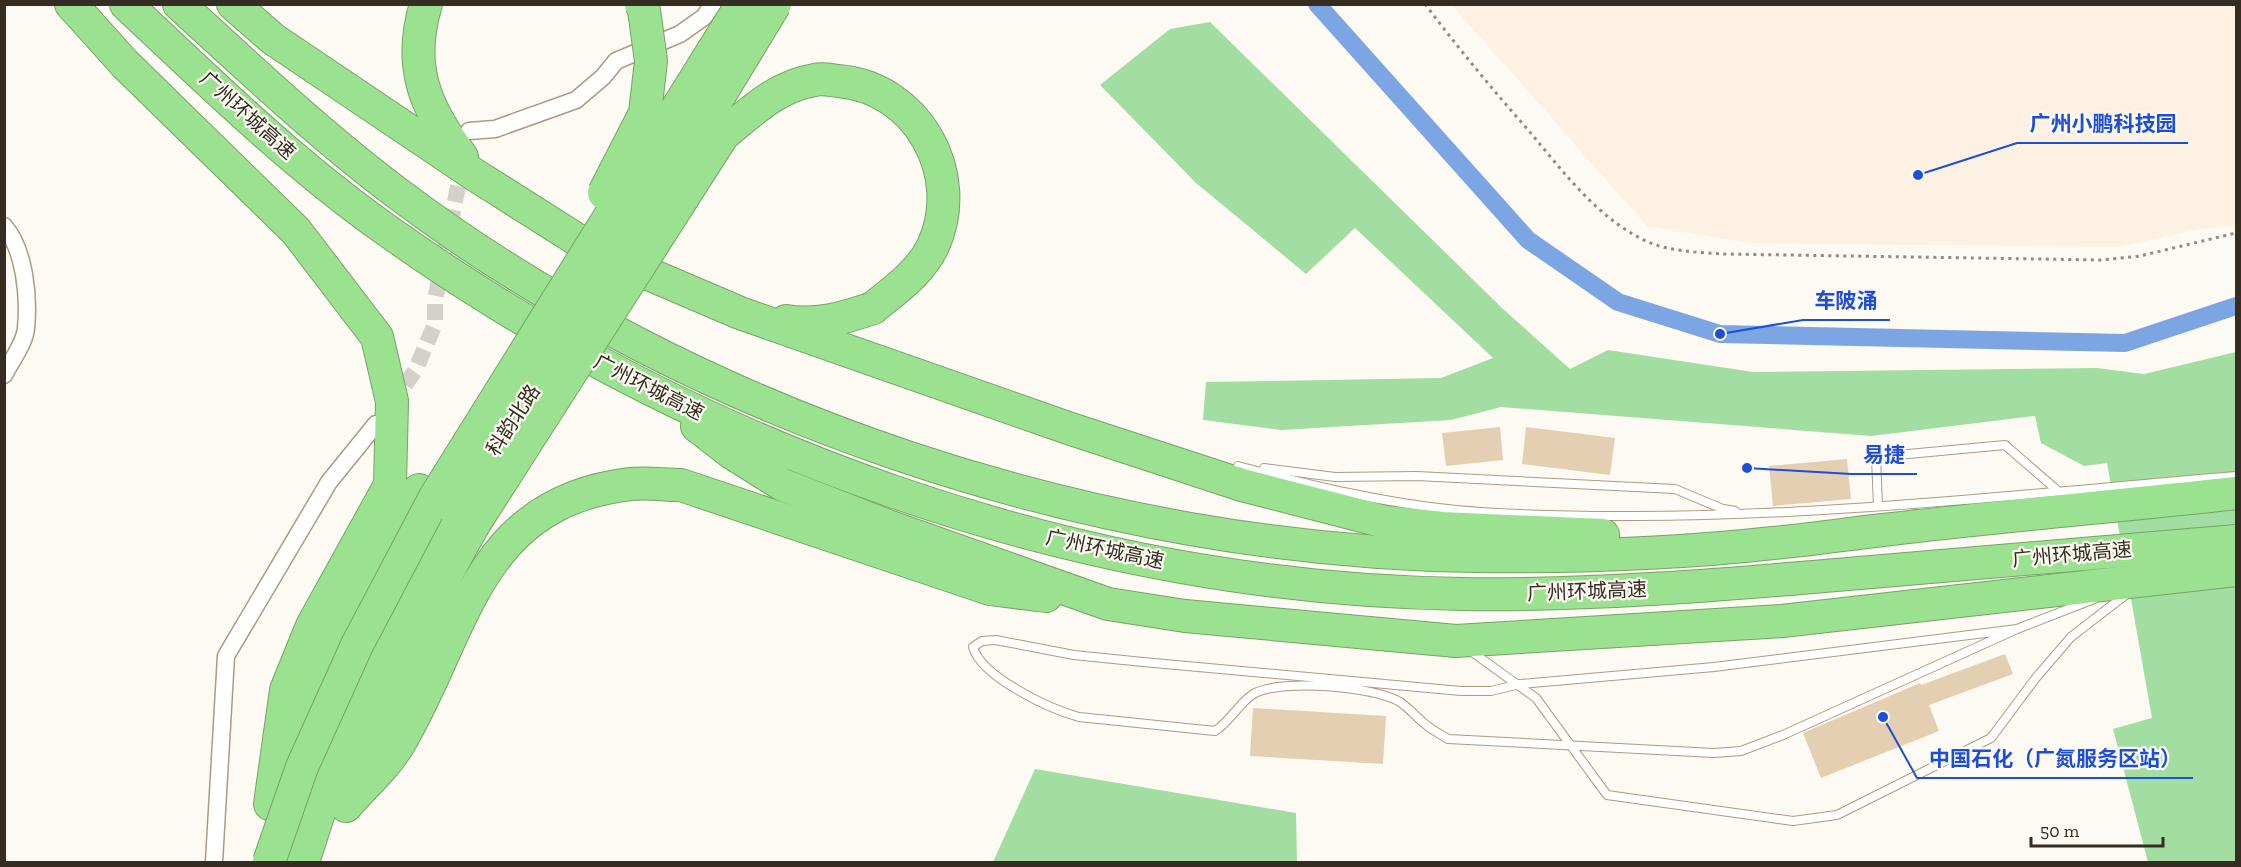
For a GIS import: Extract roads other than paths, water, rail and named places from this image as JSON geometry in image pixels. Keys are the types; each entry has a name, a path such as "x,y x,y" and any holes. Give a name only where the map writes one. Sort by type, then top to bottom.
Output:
{"highway":[{"path":"71,4 125,64 296,231 377,337 392,401 390,484 312,626 286,690 263,862"},
{"name":"广州环城高速","path":"126,4 294,156 379,225 508,312 649,389 747,435 863,482 945,510 1151,560 1246,577 1366,590 1459,594 1622,592 2236,541"},
{"name":"广州环城高速","path":"179,4 334,143 398,194 528,282 629,338 748,396 876,447 950,472 1065,504 1248,539 1355,550 1471,556 1618,553 1767,529 2236,493"},
{"path":"233,4 273,39 475,175 595,251 740,313 1068,428 1242,484 1385,522 1442,528 1767,529"},
{"path":"426,4 418,29 417,64 437,123 475,175"},
{"path":"270,804 331,636 364,574 504,357 615,174 645,112 651,61 644,10 641,4"},
{"name":"科韵北路","path":"269,862 302,767 352,655 435,496 742,4"},
{"name":"科韵北路","path":"303,862 347,726 411,591 449,520 701,126 775,4"},
{"path":"346,806 403,668 452,560 723,135 773,93 816,79 859,83 901,104 927,135 941,173 942,216 932,247 908,280 873,308 840,320 802,324 740,313"},
{"path":"649,389 732,453 783,485 888,526 1108,604"},
{"path":"303,862 346,806 399,746 490,562 521,528 550,507 589,492 633,484 681,485 990,589 1185,616 1456,640 1782,621 2236,570"}],"street":[{"path":"469,131 495,129 576,100 616,61 680,34 704,17 713,4"},
{"path":"4,226 15,237 23,261 26,330 4,375"},
{"path":"214,862 226,656 329,482 376,424"}],"lane":[{"path":"1068,428 1172,452"},
{"path":"1878,506 1876,457 2005,445 2058,491"},
{"path":"1227,463 1335,477 1417,476 1675,489 1767,529"},
{"path":"1238,465 1322,489 1455,510 1767,529 1878,506 2236,476"},
{"path":"2017,628 1714,668 1520,684 1491,691 1461,691 1132,661 1074,655 996,640 982,640 973,647 975,656 991,673 1059,712 1079,717 1215,731 1227,724 1253,694 1283,685 1299,685 1377,693 1401,703 1425,724 1448,739 1714,753 1742,751 1783,735 2017,628 2145,580"},
{"path":"1456,640 1520,684 1536,698 1567,744 1607,795 1793,821 1837,815 1991,738 2035,679 2071,637 2145,580"}],"waterway":[{"path":"1317,4 1528,240 1618,302 1720,334 2125,343 2236,306"}],"tunnel":[{"path":"391,404 415,371 435,324 435,300 463,162"}],"place":[{"name":"广州小鹏科技园","path":"1918,175"},
{"name":"车陂涌","path":"1720,334"},
{"name":"易捷","path":"1747,468"},
{"name":"中国石化（广氮服务区站）","path":"1883,717"}]}
